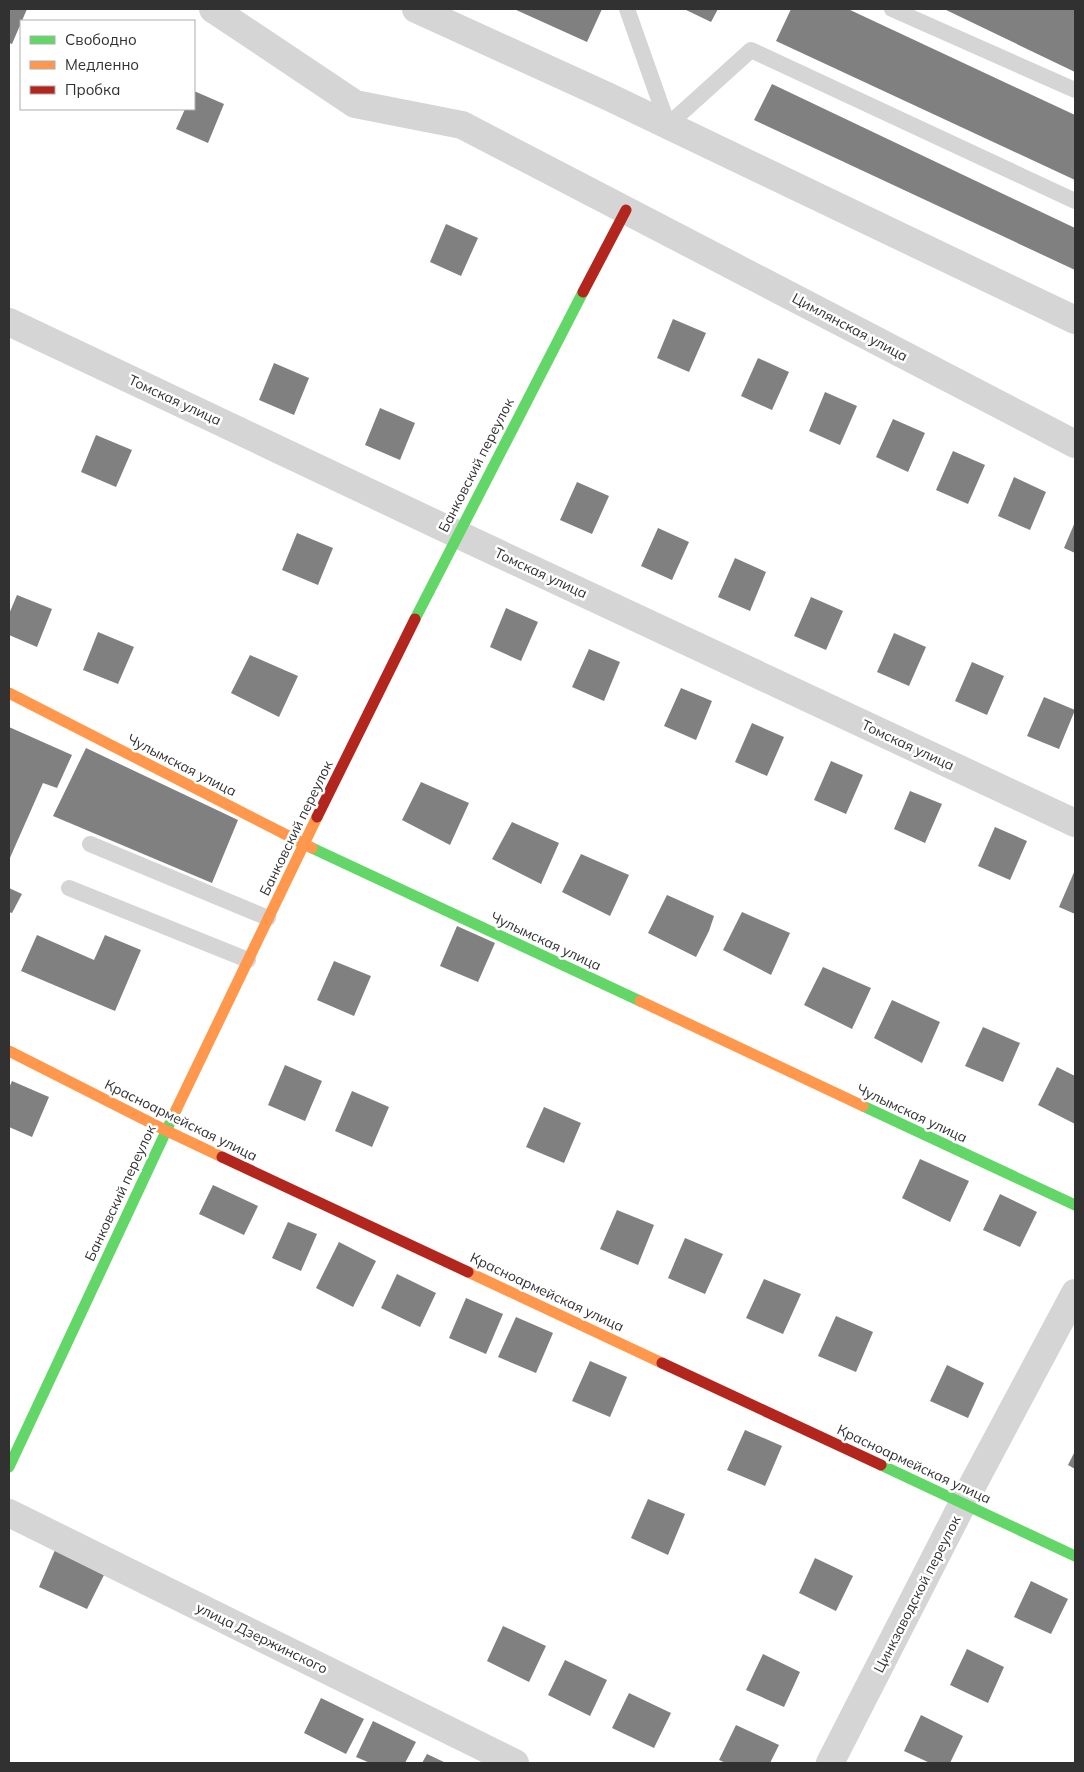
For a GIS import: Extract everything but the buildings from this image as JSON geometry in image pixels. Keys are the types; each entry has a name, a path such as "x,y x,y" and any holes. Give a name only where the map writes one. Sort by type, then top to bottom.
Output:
{"street":[{"name":"Цимлянская улица","path":"213,9 355,104 462,125 1075,444"},
{"path":"416,9 668,125 1075,320"},
{"name":"Банковский переулок","path":"9,1467 165,1130 304,844 457,534 626,210"},
{"name":"Томская улица","path":"9,322 1075,823"},
{"name":"Чулымская улица","path":"9,693 304,844 1075,1205"},
{"name":"Красноармейская улица","path":"9,1051 165,1130 1075,1556"},
{"name":"Цинкзаводской переулок","path":"830,1763 963,1503 1075,1293"},
{"name":"улица Дзержинского","path":"9,1513 515,1763"}],"lane":[{"path":"627,9 668,125 752,50 1075,202"},
{"path":"892,9 1075,90"},
{"path":"90,844 268,918"},
{"path":"69,888 248,960"}],"traffic: fast":[{"path":"415,619 583,292"},
{"path":"312,848 640,1001"},
{"path":"863,1106 1075,1205"},
{"path":"9,1467 176,1110"},
{"path":"881,1465 1075,1556"}],"traffic: slow":[{"path":"9,693 312,848"},
{"path":"176,1110 317,817"},
{"path":"640,1001 863,1106"},
{"path":"9,1051 222,1157"},
{"path":"468,1272 662,1363"}],"traffic: jam":[{"path":"583,292 626,210"},
{"path":"317,817 415,619"},
{"path":"222,1157 468,1272"},
{"path":"662,1363 881,1465"}]}
